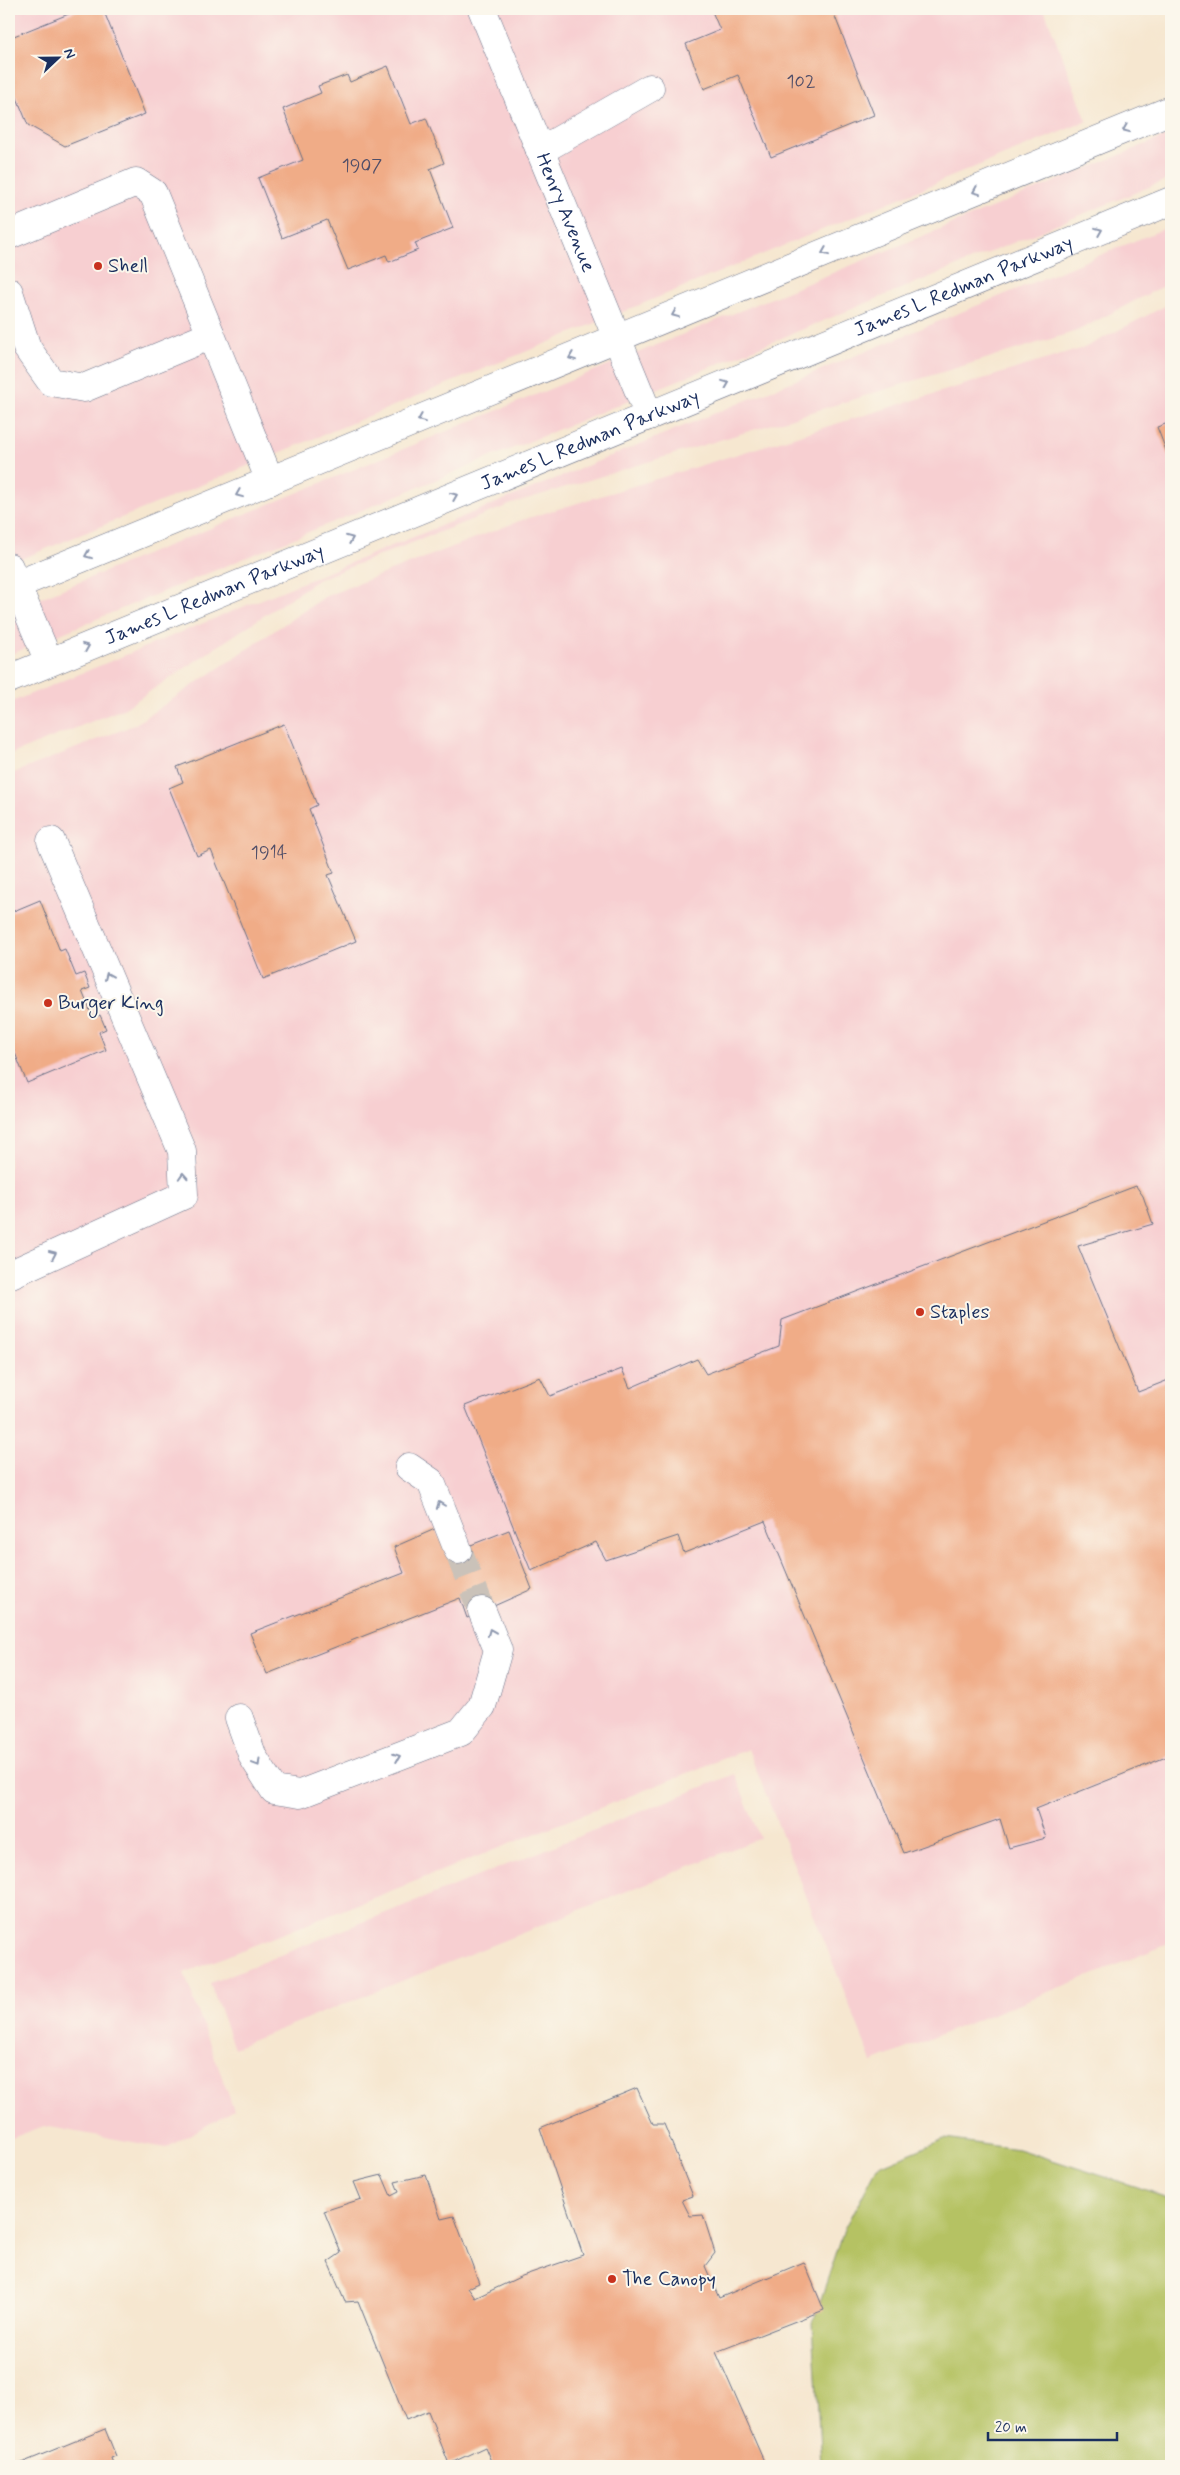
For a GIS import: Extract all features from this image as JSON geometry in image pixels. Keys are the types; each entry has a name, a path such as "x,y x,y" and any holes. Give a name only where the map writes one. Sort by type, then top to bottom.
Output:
{"main road":[{"name":"Henry Avenue","path":"482,9 649,416"},
{"path":"540,151 650,88"},
{"path":"49,662 11,580 270,481 1171,110"},
{"path":"9,235 136,182 153,193 270,481"},
{"name":"James L Redman Parkway","path":"9,679 1171,202"},
{"path":"9,292 27,348 51,382 84,388 211,335"},
{"path":"9,1275 184,1195 182,1151 52,840"},
{"path":"409,1467 431,1482 458,1550"},
{"path":"239,1718 253,1757 274,1790 300,1794 461,1732 482,1706 498,1650 482,1611"}],"shaded area":[{"path":"9,9 1044,9 1087,121 9,564"},
{"path":"1171,134 1171,178 9,655 9,611"},
{"path":"1171,226 1171,282 1077,331 517,502 319,579 125,708 9,755 9,703"},
{"path":"1171,303 1171,1943 872,2062 748,1749 184,1973 234,2110 166,2148 44,2126 9,2139 9,775 134,725 326,596 522,520 1084,348"},
{"path":"735,1774 760,1838 234,2048 210,1983"}],"green space":[{"path":"945,2139 1018,2149 1171,2198 1171,2466 821,2466 813,2323 844,2230 877,2167"}],"building":[{"path":"81,9 103,9 145,114 65,146 28,125 9,78 9,38"},
{"path":"711,9 832,9 874,115 771,157 738,75 704,89 686,44 720,30"},
{"path":"388,66 411,124 426,118 444,163 430,169 453,228 415,243 418,250 389,262 386,255 348,270 327,220 282,238 258,178 303,160 283,109 321,93 318,86 347,75 350,82"},
{"path":"1171,422 1171,463 1157,427"},
{"path":"284,724 317,805 309,809 334,873 328,875 356,941 263,979 211,850 197,856 169,788 183,782 177,767"},
{"name":"Burger King","path":"40,900 60,951 65,949 76,976 84,973 90,988 82,991 93,1018 100,1015 106,1029 99,1032 106,1050 27,1083 9,1038 9,913"},
{"path":"1136,1186 1143,1196 1153,1224 1078,1246 1138,1392 1171,1379 1171,1755 1036,1809 1046,1838 1009,1848 1000,1819 904,1853 765,1521 684,1553 678,1536 606,1560 596,1542 531,1571 465,1406 540,1377 550,1396 622,1369 630,1388 697,1359 706,1374 779,1346 782,1320"},
{"path":"435,1529 448,1554 509,1530 532,1589 467,1618 460,1598 267,1674 250,1633 404,1573 394,1547"},
{"name":"The Canopy","path":"637,2088 653,2124 664,2124 693,2196 682,2200 690,2216 703,2215 715,2253 705,2266 719,2298 804,2262 824,2310 716,2352 766,2466 493,2466 485,2447 449,2464 428,2411 406,2420 358,2301 345,2302 328,2262 341,2253 324,2211 361,2199 354,2182 382,2175 391,2196 399,2192 395,2182 426,2175 441,2219 454,2216 479,2283 468,2288 475,2298 522,2276 583,2255 540,2128"},
{"path":"105,2429 116,2456 111,2458 114,2466 14,2466"}],"tunnel":[{"path":"458,1550 482,1611"}],"place":[{"name":"Shell","path":"98,266"},
{"name":"Burger King","path":"48,1003"},
{"name":"Staples","path":"920,1312"},
{"name":"The Canopy","path":"612,2279"}]}
